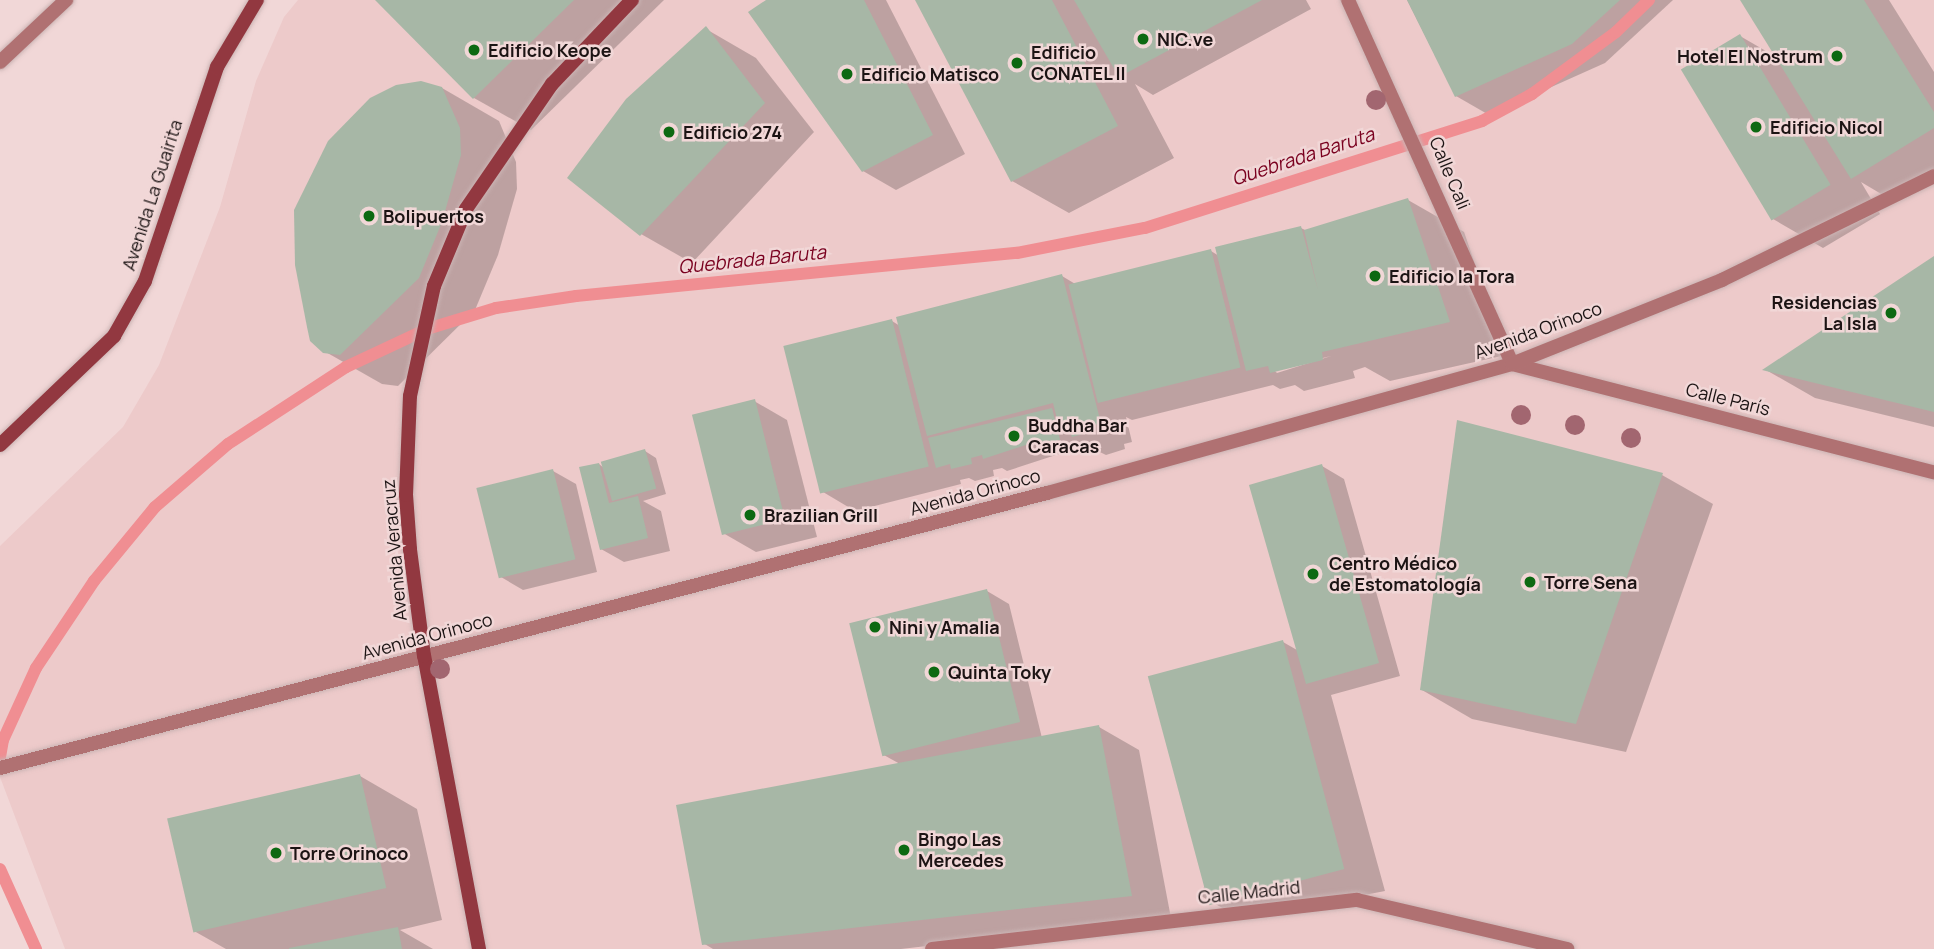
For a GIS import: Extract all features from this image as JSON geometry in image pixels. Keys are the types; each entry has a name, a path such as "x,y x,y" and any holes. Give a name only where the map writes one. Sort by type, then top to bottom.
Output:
{"street":[{"path":"0,62 66,0"},
{"name":"Avenida La Guairita","path":"0,444 120,325 145,281 217,67 257,0"},
{"name":"Avenida Veracruz","path":"479,949 424,656 406,495 410,396 434,286 466,209 504,148 552,84 632,0"},
{"name":"Calle Cali","path":"1348,0 1395,97 1512,364"},
{"name":"Avenida Orinoco","path":"0,768 1033,496 1512,364 1722,280 1934,176"},
{"name":"Calle París","path":"1512,364 1934,472"},
{"name":"Calle Madrid","path":"932,949 1008,944 1357,900 1567,949"}],"shaded area":[{"path":"298,0 1934,0 1934,949 65,949 0,777 0,546 123,427 159,365 220,207 256,81 284,17"}],"building":[{"name":"Edificio Keope","path":"375,0 574,0 473,99"},
{"name":"Edificio Matisco","path":"766,0 864,0 933,135 862,172 748,12"},
{"name":"Edificio CONATEL II","path":"915,0 1052,0 1118,126 1011,182"},
{"name":"NIC.ve","path":"1074,0 1262,0 1119,77"},
{"path":"1407,0 1620,0 1572,44 1455,97"},
{"name":"Hotel El Nostrum","path":"1740,0 1864,0 1934,112 1934,128 1851,179"},
{"name":"Edificio 274","path":"706,26 765,103 640,236 567,178 626,99"},
{"name":"Edificio Nicol","path":"1740,34 1831,185 1772,220 1681,70"},
{"name":"Bolipuertos","path":"421,81 442,87 460,128 461,155 442,222 419,278 340,355 323,353 310,341 307,327 295,265 294,210 328,141 370,98 396,85"},
{"path":"1408,198 1450,322 1322,352 1323,360 1270,373 1268,366 1246,371 1215,247 1301,226 1318,290 1304,230"},
{"path":"1211,249 1241,367 1098,403 1068,285"},
{"name":"Residencias La Isla","path":"1934,256 1934,412 1762,370"},
{"path":"1062,274 1101,423 1092,426 1093,431 1072,437 1070,431 1061,434 1053,403 927,436 896,317"},
{"path":"892,319 929,466 820,494 783,346"},
{"path":"755,399 785,519 722,535 692,415"},
{"path":"1052,408 1060,440 1039,445 1038,441 983,459 982,455 971,458 972,464 951,469 950,464 936,468 928,438"},
{"name":"Torre Sena","path":"1457,420 1663,473 1576,724 1420,690"},
{"path":"645,449 656,488 612,501 601,462"},
{"path":"599,463 609,503 638,496 648,538 600,550 579,467"},
{"name":"Centro Médico de Estomatología","path":"1322,464 1379,663 1306,684 1249,485"},
{"path":"553,469 575,559 499,578 476,488"},
{"name":"Quinta Toky","path":"987,589 1020,722 882,756 849,623"},
{"path":"1283,640 1344,869 1209,905 1148,676"},
{"name":"Bingo Las Mercedes","path":"1099,725 1132,896 702,945 676,805"},
{"name":"Torre Orinoco","path":"360,774 386,888 193,933 167,819"},
{"path":"398,927 402,949 289,949 289,948"}],"waterway":[{"name":"Quebrada Baruta","path":"0,757 3,740 36,668 94,581 155,507 228,444 346,367 427,329 496,308 576,296 1017,253 1145,228 1482,121 1532,94 1616,32 1649,0"},
{"name":"Quebrada Baruta","path":"0,869 36,949"}],"place":[{"name":"NIC.ve","path":"1143,39"},
{"name":"Edificio Keope","path":"474,50"},
{"name":"Hotel El Nostrum","path":"1837,56"},
{"name":"Edificio CONATEL II","path":"1017,63"},
{"name":"Edificio Matisco","path":"847,74"},
{"name":"Edificio Nicol","path":"1756,127"},
{"name":"Edificio 274","path":"669,132"},
{"name":"Bolipuertos","path":"369,216"},
{"name":"Edificio la Tora","path":"1375,276"},
{"name":"Residencias La Isla","path":"1891,313"},
{"name":"Buddha Bar Caracas","path":"1014,436"},
{"name":"Brazilian Grill","path":"750,515"},
{"name":"Centro Médico de Estomatología","path":"1313,574"},
{"name":"Torre Sena","path":"1530,582"},
{"name":"Nini y Amalia","path":"875,627"},
{"name":"Quinta Toky","path":"934,672"},
{"name":"Bingo Las Mercedes","path":"904,850"},
{"name":"Torre Orinoco","path":"276,853"}]}
